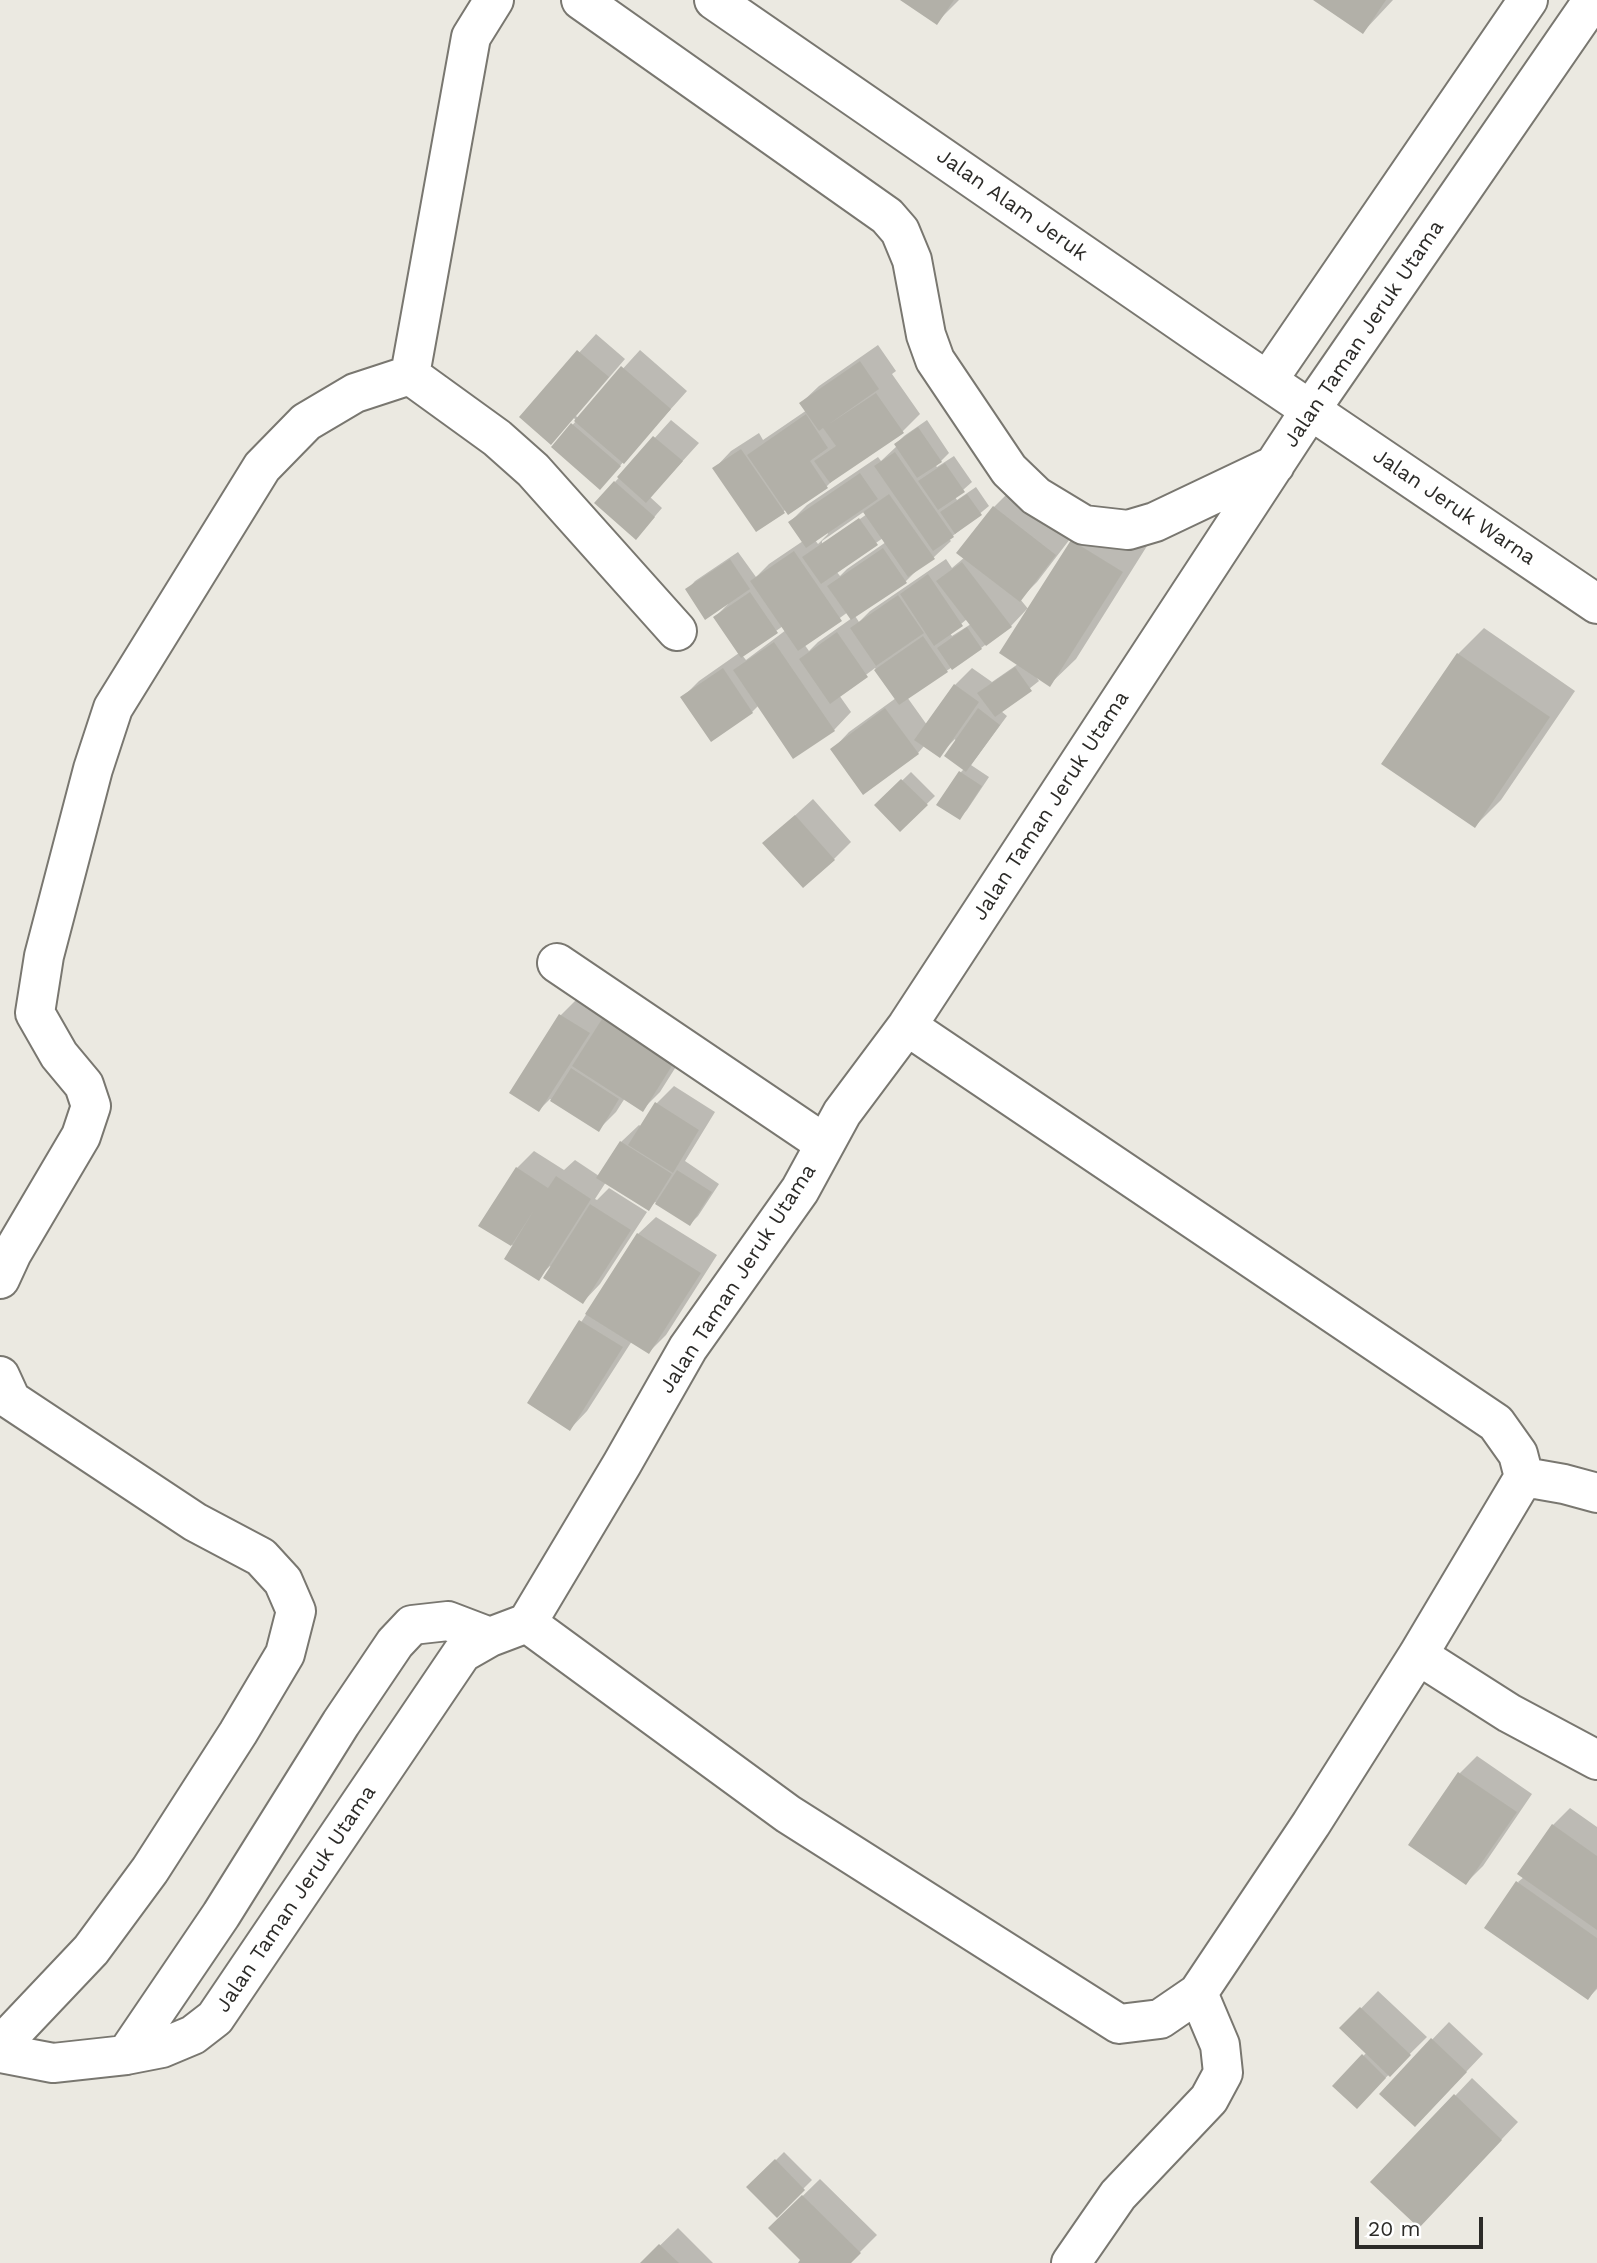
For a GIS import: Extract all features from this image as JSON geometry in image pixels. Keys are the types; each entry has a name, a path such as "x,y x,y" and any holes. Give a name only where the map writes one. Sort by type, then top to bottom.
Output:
{"street":[{"path":"410,375 471,37 494,0"},
{"path":"581,0 887,216 900,231 912,260 926,335 935,360 1009,470 1036,496 1084,524 1128,530 1155,522 1275,465"},
{"name":"Jalan Alam Jeruk","path":"714,0 1311,409"},
{"path":"1268,380 1528,0"},
{"name":"Jalan Taman Jeruk Utama","path":"0,2053 53,2063 126,2055 162,2048 193,2035 215,2018 462,1653 489,1637 527,1623 688,1348 800,1190 842,1113 908,1026 1311,409 1592,0"},
{"path":"410,375 497,438 533,470 677,631"},
{"path":"0,1279 12,1253 81,1136 91,1106 84,1085 58,1055 35,1013 44,956 93,769 113,708 262,467 306,422 355,393 410,375"},
{"name":"Jalan Jeruk Warna","path":"1311,409 1597,604"},
{"path":"557,963 825,1144"},
{"path":"527,1623 788,1814 1119,2024 1160,2019 1198,1993 1311,1824 1418,1655 1524,1477 1518,1454 1496,1423 908,1026"},
{"path":"0,1377 11,1400 195,1522 261,1557 283,1581 296,1611 285,1654 150,1870 91,1950 0,2046"},
{"path":"1524,1477 1597,1493"},
{"path":"126,2055 221,1915 341,1723 395,1643 412,1625 448,1621 489,1637"},
{"path":"1418,1655 1509,1713 1597,1760"},
{"path":"1071,2263 1118,2195 1201,2109 1223,2073 1220,2045 1198,1993"}],"building":[{"path":"900,0 954,0 937,25"},
{"path":"1313,0 1386,0 1363,34"},
{"path":"577,350 609,377 551,445 519,417"},
{"path":"860,361 879,389 829,424 876,393 904,433 830,483 814,461 836,446 823,428 819,431 799,403"},
{"path":"621,366 671,409 624,464 574,421"},
{"path":"806,414 828,448 810,461 828,488 788,515 747,455"},
{"path":"571,423 621,466 600,490 551,447"},
{"path":"918,427 942,462 917,478 894,444"},
{"path":"653,436 683,461 646,503 617,477"},
{"path":"741,449 785,513 756,532 712,468"},
{"path":"895,452 954,537 933,551 874,466"},
{"path":"945,463 965,492 938,510 918,481"},
{"path":"860,473 878,499 806,548 788,522"},
{"path":"614,481 655,517 636,540 594,503"},
{"path":"889,494 935,559 908,577 863,512"},
{"path":"967,494 982,515 955,534 940,512"},
{"path":"993,506 1056,555 1020,602 956,553"},
{"path":"859,518 878,545 821,584 802,557"},
{"path":"1071,540 1123,572 1050,687 999,653"},
{"path":"883,548 907,583 851,620 827,586"},
{"path":"794,551 842,621 798,651 750,581"},
{"path":"730,559 750,589 705,620 685,589"},
{"path":"962,562 1012,627 986,646 936,581"},
{"path":"928,574 963,626 934,646 900,594"},
{"path":"750,592 778,633 741,658 713,617"},
{"path":"898,595 924,633 876,666 850,628"},
{"path":"967,627 982,649 952,670 937,648"},
{"path":"837,632 868,677 830,704 799,659"},
{"path":"923,636 948,672 899,705 874,670"},
{"path":"774,642 835,731 793,759 733,670"},
{"path":"1457,653 1550,717 1475,828 1381,764"},
{"path":"1015,667 1032,691 995,717 977,693"},
{"path":"723,668 753,713 711,742 680,697"},
{"path":"954,684 979,702 940,758 914,740"},
{"path":"885,708 919,754 863,795 830,749"},
{"path":"978,708 1000,725 966,772 944,756"},
{"path":"959,771 982,786 960,820 936,805"},
{"path":"901,779 928,805 900,832 874,805"},
{"path":"795,815 835,860 803,888 762,843"},
{"path":"609,1008 680,1053 643,1112 572,1066"},
{"path":"559,1014 590,1033 539,1112 509,1093"},
{"path":"571,1068 619,1099 599,1132 550,1101"},
{"path":"655,1102 699,1130 673,1173 628,1145"},
{"path":"620,1141 672,1174 649,1211 596,1178"},
{"path":"516,1167 548,1188 556,1176 591,1199 539,1281 504,1259 534,1210 511,1246 478,1226"},
{"path":"677,1170 712,1192 690,1226 655,1204"},
{"path":"590,1204 631,1230 583,1304 543,1278"},
{"path":"637,1233 701,1273 649,1354 585,1314"},
{"path":"579,1320 623,1347 570,1431 527,1403"},
{"path":"1458,1772 1517,1812 1466,1885 1408,1845"},
{"path":"1552,1824 1597,1856 1597,1930 1517,1874"},
{"path":"1516,1881 1597,1938 1597,1987 1588,2000 1484,1928"},
{"path":"1360,2007 1411,2055 1390,2077 1339,2028"},
{"path":"1431,2038 1467,2072 1415,2127 1379,2094"},
{"path":"1362,2054 1386,2078 1357,2109 1332,2086"},
{"path":"1454,2094 1502,2140 1419,2228 1370,2182"},
{"path":"775,2159 805,2190 777,2218 746,2187"},
{"path":"802,2195 861,2253 851,2263 798,2263 800,2260 768,2228"},
{"path":"659,2244 679,2263 640,2263"}]}
